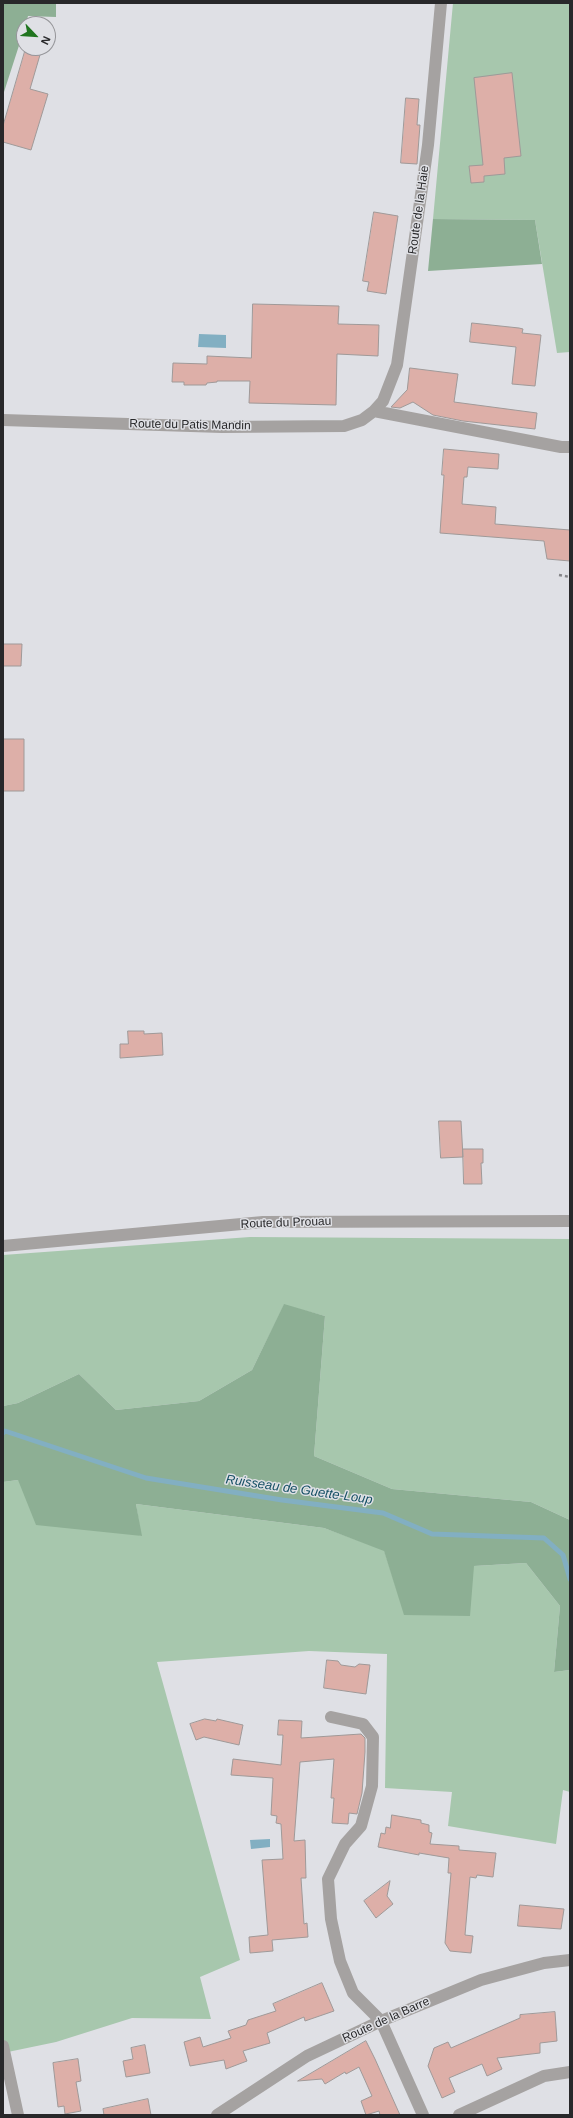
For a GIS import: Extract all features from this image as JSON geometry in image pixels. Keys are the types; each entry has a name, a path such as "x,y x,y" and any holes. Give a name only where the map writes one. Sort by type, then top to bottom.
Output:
{"street":[{"name":"Route de la Haie","path":"374,411 383,401 397,365 428,145 441,3"},
{"name":"Route du Patis Mandin","path":"3,420 222,426 344,426 362,420 374,411"},
{"path":"374,411 561,447 570,447"},
{"name":"Route du Prouau","path":"3,1246 263,1222 570,1222"},
{"path":"331,1717 363,1724 373,1737 372,1786 361,1826 345,1844 328,1879 331,1919 340,1961 353,1993 381,2021 423,2115"},
{"name":"Route de la Barre","path":"217,2115 307,2056 381,2021 481,1980 544,1963 570,1960"},
{"path":"3,2046 18,2115"},
{"path":"459,2115 544,2076 570,2072"}],"path":[{"path":"559,575 570,577"}],"green space":[{"path":"3,3 56,3 56,16 16,16 16,55 4,92"},
{"path":"453,3 570,3 570,352 557,353 535,220 433,219"},
{"path":"433,219 535,220 542,264 428,271"},
{"path":"250,1237 570,1239 570,1520 531,1502 392,1489 314,1456 325,1316 284,1305 252,1370 199,1401 116,1410 79,1374 18,1403 3,1406 3,1255"},
{"path":"284,1304 325,1316 314,1456 392,1489 531,1502 570,1520 570,1670 554,1672 560,1606 526,1563 474,1566 470,1616 404,1615 384,1551 324,1528 136,1504 142,1536 36,1525 18,1480 3,1482 3,1406 18,1403 79,1374 116,1410 199,1401 252,1370"},
{"path":"18,1480 141,1536 136,1504 324,1528 384,1550 405,1615 474,1566 526,1563 560,1606 554,1672 570,1670 570,1792 563,1790 556,1844 448,1826 452,1792 385,1788 387,1654 309,1651 157,1662 240,1960 200,1977 211,2019 132,2018 56,2042 3,2053 3,1482"}],"water":[{"path":"199,334 226,335 226,348 198,347"},
{"path":"270,1839 270,1847 251,1849 250,1840"}],"building":[{"path":"24,56 40,56 30,89 48,94 31,150 3,142 3,126"},
{"path":"512,73 521,156 504,158 505,174 484,176 484,182 471,183 469,166 483,165 474,78"},
{"path":"406,98 419,99 417,125 420,125 417,164 401,163"},
{"path":"374,212 398,216 386,294 367,291 369,282 363,281"},
{"path":"253,304 339,306 338,324 379,325 378,356 337,354 336,405 249,403 250,381 217,381 207,383 206,385 184,385 184,382 172,382 173,363 207,364 207,356 251,358"},
{"path":"472,323 519,328 523,329 522,333 541,335 535,386 512,384 516,347 470,342"},
{"path":"410,368 458,374 454,402 537,413 535,429 463,421 433,415 413,402 400,408 391,407 407,390"},
{"path":"444,449 499,454 498,469 468,467 467,477 464,477 462,504 496,507 495,524 570,530 570,561 547,559 544,541 440,533 444,475 442,475"},
{"path":"3,644 22,644 21,666 3,666"},
{"path":"3,739 24,739 24,791 3,791"},
{"path":"128,1031 144,1031 144,1034 162,1033 163,1055 120,1058 120,1044 128,1044"},
{"path":"439,1121 461,1121 463,1157 441,1158"},
{"path":"463,1149 483,1149 483,1163 481,1163 482,1184 464,1184"},
{"path":"327,1660 338,1661 341,1665 355,1667 359,1664 370,1665 366,1694 324,1688"},
{"path":"205,1719 216,1721 217,1719 243,1725 239,1745 204,1737 196,1740 190,1724"},
{"path":"279,1720 302,1721 301,1738 361,1734 365,1738 362,1793 357,1814 349,1813 348,1824 332,1823 334,1798 331,1798 334,1759 300,1762 294,1841 305,1840 306,1878 301,1878 304,1924 307,1923 308,1937 272,1940 273,1951 250,1953 249,1937 268,1935 262,1860 283,1859 281,1824 276,1823 277,1816 271,1815 273,1778 231,1775 233,1759 281,1765 283,1735 278,1735"},
{"path":"392,1815 421,1820 421,1823 429,1825 429,1832 432,1833 430,1844 459,1846 459,1850 496,1853 493,1877 477,1875 476,1878 470,1877 465,1935 473,1936 471,1953 450,1951 445,1943 451,1873 448,1873 449,1858 419,1853 419,1855 378,1847 381,1833 385,1834 386,1827 390,1828"},
{"path":"390,1881 387,1896 393,1904 376,1918 364,1901"},
{"path":"520,1905 564,1909 561,1929 518,1926"},
{"path":"322,1983 334,2011 305,2021 304,2017 267,2033 270,2043 243,2051 247,2061 226,2069 224,2060 190,2066 184,2042 200,2037 203,2047 231,2038 228,2031 246,2025 248,2020 276,2011 273,2004"},
{"path":"555,2012 557,2041 540,2043 540,2053 497,2058 502,2069 487,2076 482,2064 449,2078 455,2092 442,2098 428,2066 434,2048 448,2042 451,2048 520,2018 520,2015"},
{"path":"366,2041 400,2115 380,2115 379,2111 366,2115 361,2101 372,2096 359,2067 346,2074 345,2072 325,2084 322,2079 298,2081"},
{"path":"145,2045 150,2073 126,2077 123,2061 133,2059 131,2048"},
{"path":"78,2059 81,2081 76,2082 81,2111 65,2114 64,2106 58,2107 53,2063"},
{"path":"148,2099 151,2115 104,2115 103,2109"}],"waterway":[{"name":"Ruisseau de Guette-Loup","path":"3,1433 5,1431 146,1478 282,1500 383,1513 432,1534 544,1538 563,1555 570,1579"}]}
